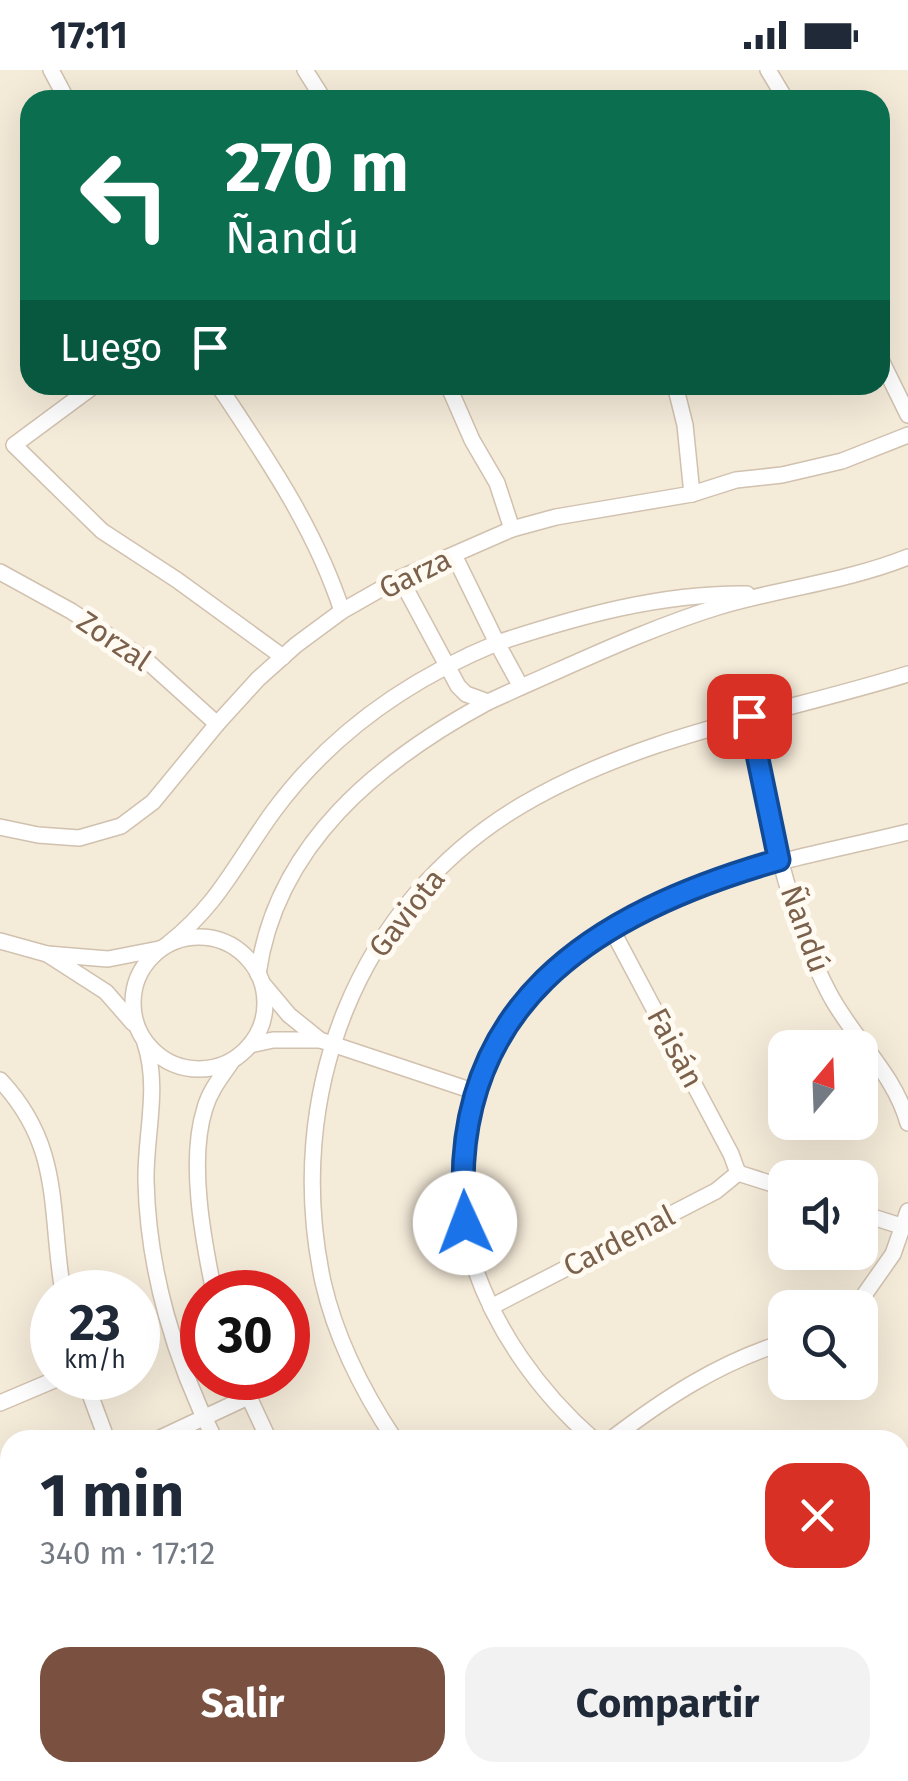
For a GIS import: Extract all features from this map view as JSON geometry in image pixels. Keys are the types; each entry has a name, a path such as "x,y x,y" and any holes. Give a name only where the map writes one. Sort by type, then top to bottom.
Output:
{"street":[{"path":"890,379 908,416"},
{"path":"82,395 14,445 102,531 283,657"},
{"path":"225,395 302,519 329,572 342,611"},
{"path":"452,395 472,440 497,482 512,528"},
{"path":"678,395 685,425 692,494"},
{"name":"Garza","path":"0,827 38,836 79,838 121,826 153,802 217,724 283,657 342,611 400,578 512,528 842,461 908,435"},
{"path":"454,555 521,686"},
{"path":"211,1270 202,1213 199,1140 205,1105 233,1059 250,1045 264,1016 262,943 274,907 302,859 338,813 400,755 521,686 687,617 766,594 875,570 908,557"},
{"name":"Zorzal","path":"0,572 72,611 146,660 217,724"},
{"path":"400,578 466,694 488,702"},
{"path":"210,1430 176,1346 154,1258 146,1184 151,1074 133,1011 134,990 141,970 212,905 274,812 319,757 367,715 446,664 497,643 653,600 766,594"},
{"name":"Gaviota","path":"389,1430 348,1357 323,1280 313,1155 326,1042 380,940 455,853 520,806 557,787 684,734 908,674"},
{"name":"Ñandú","path":"749,716 779,860 810,952 830,995 896,1092 908,1122"},
{"path":"582,1430 529,1370 492,1307 472,1259 464,1208 464,1150 474,1091 498,1039 529,994 564,960 612,928 694,888 779,860 908,832"},
{"name":"Faisán","path":"612,928 738,1171"},
{"path":"0,940 46,954 108,959 190,937 214,938 244,955 289,1015 326,1042"},
{"path":"46,954 106,992 160,1056 179,1066 202,1069 233,1059"},
{"path":"250,1045 274,1040 326,1042 474,1091"},
{"path":"0,1080 33,1123 45,1150 61,1270"},
{"path":"738,1171 768,1182"},
{"name":"Cardenal","path":"492,1307 716,1191 738,1171"},
{"path":"869,1290 881,1275 906,1219 878,1215"},
{"path":"623,1430 701,1376 768,1348"},
{"path":"0,1403 30,1390"},
{"path":"92,1400 103,1430"},
{"path":"178,1430 242,1400"},
{"path":"249,1400 263,1430"}],"shaded area":[{"path":"0,70 908,70 908,1430 0,1430"}],"route":[{"path":"465,1223 463,1168 474,1091 498,1039 529,994 587,942 660,902 779,860 749,716"}]}
